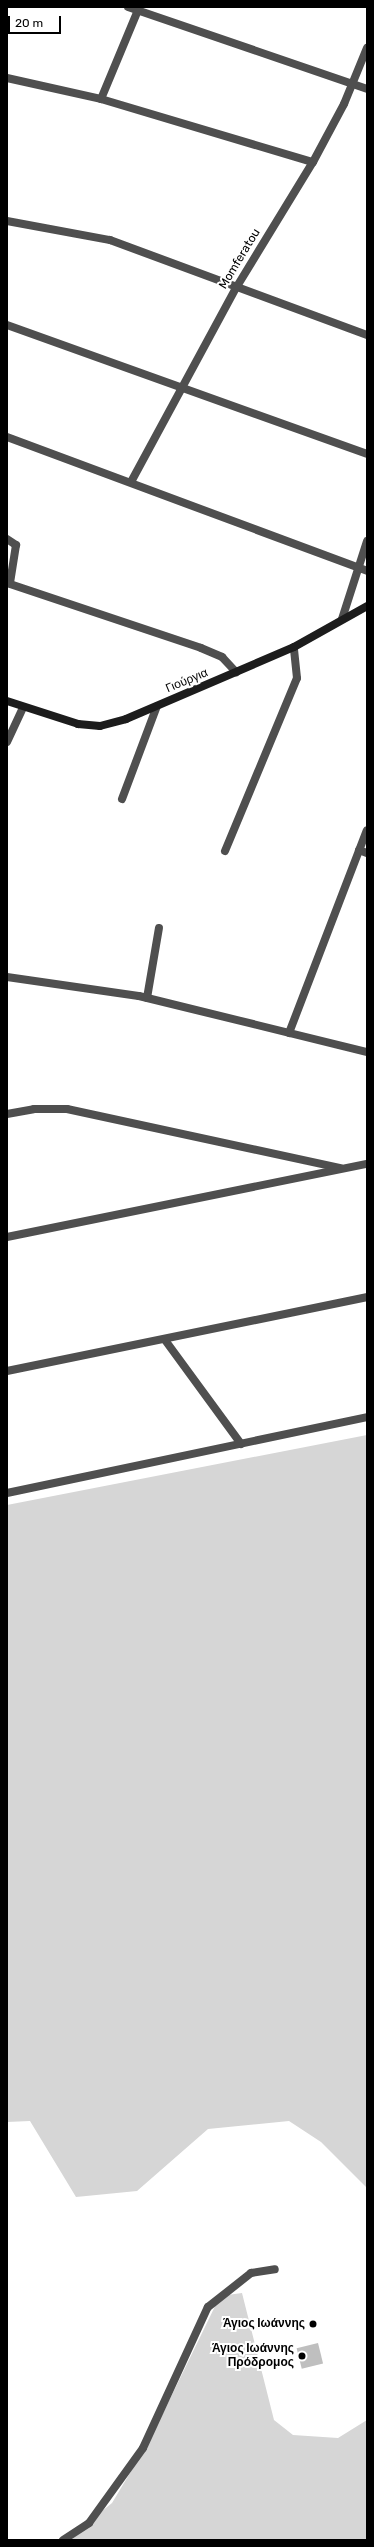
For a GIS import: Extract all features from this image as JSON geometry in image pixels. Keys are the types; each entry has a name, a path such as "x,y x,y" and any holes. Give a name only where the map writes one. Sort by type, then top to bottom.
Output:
{"street":[{"path":"128,7 351,81 367,89"},
{"path":"101,99 138,10"},
{"name":"Momferatou","path":"131,482 182,385 236,288 313,162 344,104 351,81 367,48"},
{"path":"7,78 101,99 313,162"},
{"path":"7,221 110,240 236,288 367,335"},
{"path":"7,325 182,385 367,454"},
{"path":"7,437 367,571"},
{"path":"7,539 16,545 10,584 201,648 222,657 236,672"},
{"path":"342,619 367,541"},
{"name":"Γιούργια","path":"7,701 78,724 100,726 157,706 294,646 367,606"},
{"path":"225,851 297,678 294,646"},
{"path":"122,799 157,706"},
{"path":"7,742 23,707"},
{"path":"289,1032 363,851 367,830"},
{"path":"147,998 159,928"},
{"path":"7,976 147,998 367,1052"},
{"path":"7,1114 34,1109 67,1109 345,1169"},
{"path":"7,1237 367,1164"},
{"path":"7,1371 165,1340 367,1297"},
{"path":"165,1340 241,1444"},
{"path":"7,1493 367,1417"},
{"path":"63,2540 89,2523 143,2448 208,2307 250,2273 275,2269"}],"shaded area":[{"path":"367,1435 367,2188 321,2142 289,2121 208,2129 137,2191 76,2197 30,2121 7,2122 7,1505"},
{"path":"242,2293 274,2420 293,2435 338,2438 367,2420 367,2540 66,2540 112,2503 151,2438 220,2296"}],"building":[{"name":"Άγιος Ιωάννης Πρόδρομος","path":"318,2343 323,2363 302,2369 297,2348"}],"place":[{"name":"Άγιος Ιωάννης","path":"313,2324"},
{"name":"Άγιος Ιωάννης Πρόδρομος","path":"302,2356"}]}
